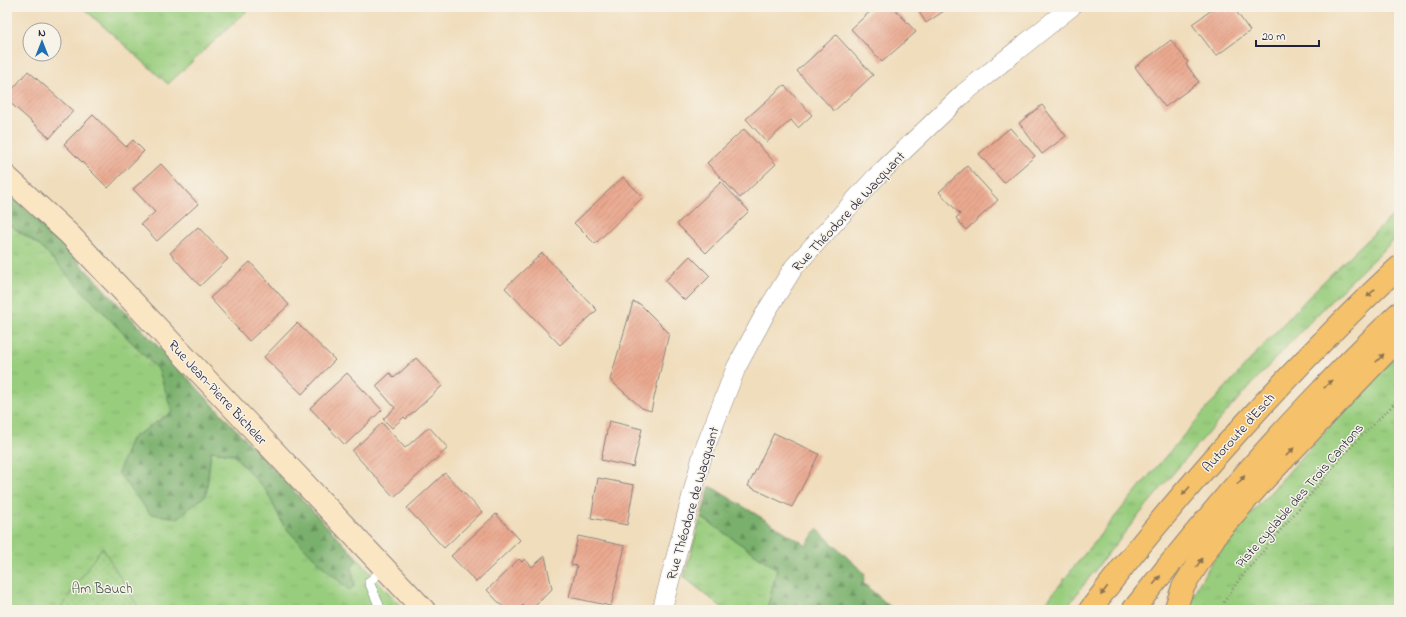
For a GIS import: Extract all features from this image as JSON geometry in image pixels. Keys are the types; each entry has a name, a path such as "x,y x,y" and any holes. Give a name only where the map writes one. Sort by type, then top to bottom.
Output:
{"highway":[{"name":"Autoroute d'Esch","path":"1090,610 1167,513 1230,440 1304,360 1399,267"},
{"path":"1133,610 1187,542 1250,469 1322,390 1399,313"},
{"path":"1175,610 1183,587 1218,532 1262,482 1399,338"}],"main road":[{"name":"Rue Jean-Pierre Bicheler","path":"7,177 68,234 424,610"}],"street":[{"name":"Rue Théodore de Wacquant","path":"662,610 703,453 736,368 766,312 794,267 876,177 964,93 1071,7"}],"lane":[{"path":"381,610 369,582 385,568"}],"path":[{"name":"Piste cyclable des Trois Cantons","path":"1221,610 1224,602 1238,581 1346,452 1399,399"}],"green space":[{"path":"82,7 251,7 168,84"},
{"path":"7,192 56,238 358,559 351,568 355,586 349,590 316,560 284,526 267,492 233,454 211,451 206,495 178,518 150,514 118,473 131,439 172,412 159,371 40,246 7,223"},
{"path":"1399,210 1399,235 1312,320 1229,409 1176,470 1105,557 1065,610 1040,610 1106,527 1174,446 1244,367 1316,289"},
{"path":"7,223 40,246 160,371 172,412 131,439 206,495 211,451 233,454 267,492 284,526 355,586 351,568 358,559 404,610 7,610"},
{"path":"1399,353 1399,610 1187,610 1204,575 1226,543 1337,418"},
{"path":"710,486 806,545 817,529 865,574 863,583 894,610 767,610 777,569 701,517"},
{"path":"701,517 777,569 767,610 725,610 684,577"},
{"name":"Am Bauch","path":"102,547 140,610 59,610"}],"building":[{"path":"875,7 893,7 916,32 882,62 851,29"},
{"path":"916,7 950,7 926,23"},
{"path":"1216,7 1233,7 1250,31 1216,56 1192,24"},
{"path":"836,35 873,75 834,111 797,71"},
{"path":"1171,40 1188,62 1186,64 1199,82 1165,107 1135,67"},
{"path":"28,71 73,111 50,138 7,100 7,96"},
{"path":"784,85 812,115 798,128 791,120 767,142 746,119"},
{"path":"1042,105 1066,136 1042,154 1019,123"},
{"path":"93,115 126,147 133,140 144,151 108,188 64,144"},
{"path":"1010,128 1035,156 1004,183 979,154"},
{"path":"744,129 776,164 740,198 707,163"},
{"path":"161,164 198,204 157,241 141,224 155,212 133,189"},
{"path":"967,166 998,200 966,230 956,218 960,214 939,192"},
{"path":"623,177 643,197 595,244 574,223"},
{"path":"721,182 749,211 706,253 677,224"},
{"path":"198,227 228,259 200,286 170,253"},
{"path":"542,253 597,310 560,345 505,288"},
{"path":"690,256 710,276 685,301 665,281"},
{"path":"250,262 289,305 249,341 210,298"},
{"path":"633,302 640,304 669,333 651,411 642,408 610,380"},
{"path":"297,323 335,360 302,394 264,357"},
{"path":"416,358 442,386 406,419 404,417 392,428 383,419 395,408 376,386 390,373 394,378"},
{"path":"347,373 382,410 345,445 310,408"},
{"path":"609,421 642,429 633,467 601,460"},
{"path":"382,423 405,448 429,427 448,448 394,497 352,451"},
{"path":"774,433 819,454 792,507 748,486"},
{"path":"445,473 482,512 444,548 407,508"},
{"path":"598,478 634,485 627,525 591,518"},
{"path":"496,514 520,540 476,582 451,556"},
{"path":"578,536 625,546 611,606 569,597 577,566 571,565"},
{"path":"545,556 552,589 531,610 528,610 523,605 518,610 506,610 487,590 519,559 522,562 525,559 532,567"}]}
